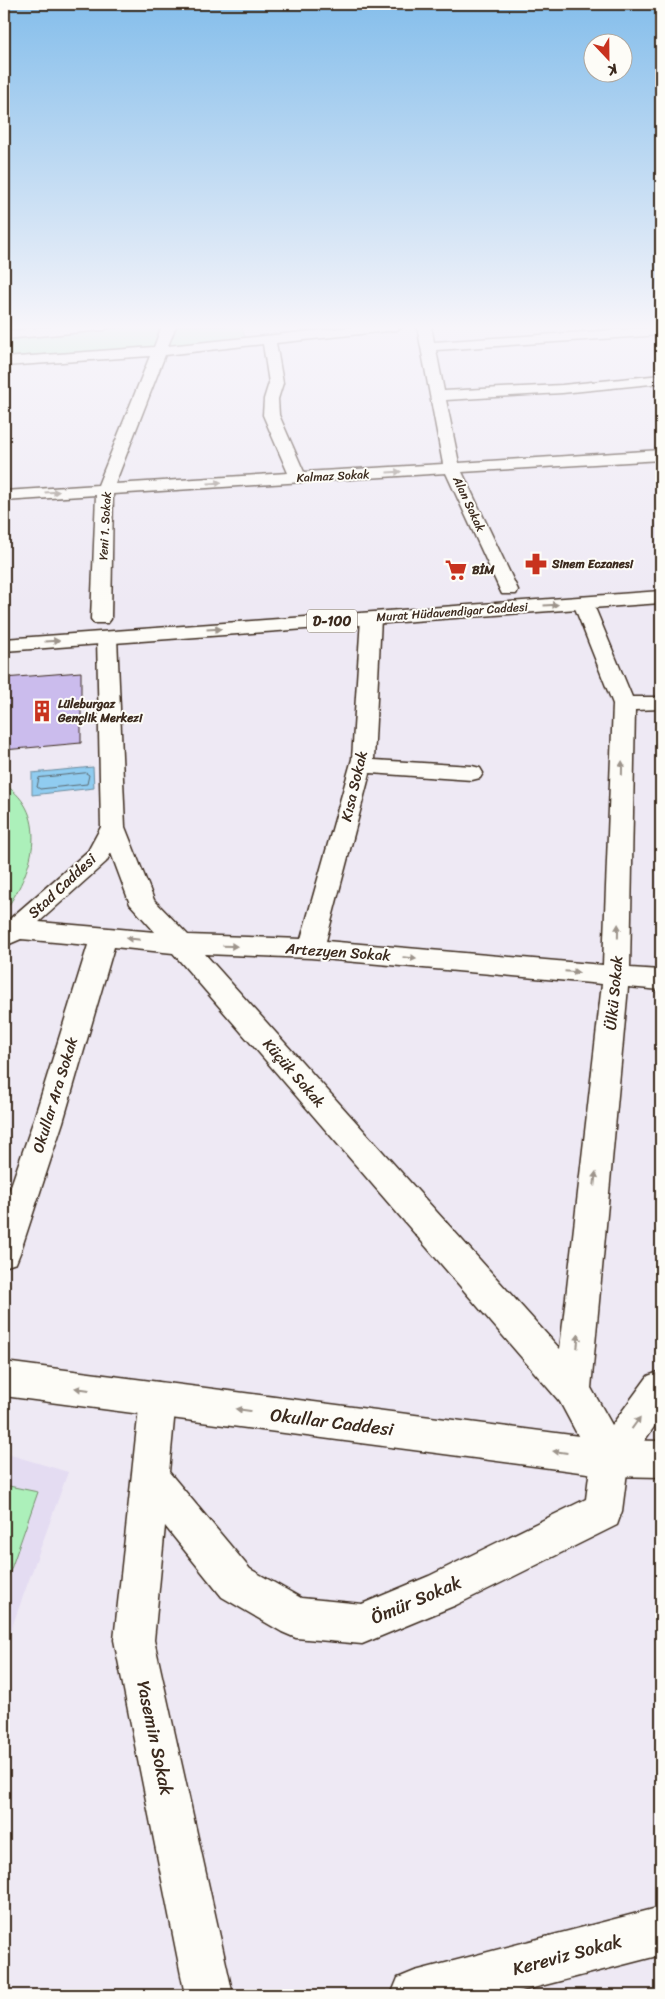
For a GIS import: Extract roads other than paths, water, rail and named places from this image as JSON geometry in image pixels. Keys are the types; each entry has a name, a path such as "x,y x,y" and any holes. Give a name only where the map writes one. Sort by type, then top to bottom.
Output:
{"main road":[{"name":"Yeni 1. Sokak","path":"109,624 105,489 132,419"},
{"path":"273,419 298,478"},
{"name":"Alan Sokak","path":"442,419 452,469 509,590"},
{"name":"Kalmaz Sokak","path":"4,496 661,456"},
{"name":"Murat Hüdavendigar Caddesi","path":"490,591 661,579"},
{"name":"Murat Hüdavendigar Caddesi","path":"82,620 109,624 371,618 661,597"},
{"name":"Ülkü Sokak","path":"573,1390 616,976 624,704 583,603"},
{"name":"Kısa Sokak","path":"310,949 362,766 371,618"},
{"name":"Murat Hüdavendigar Caddesi","path":"4,645 109,624"},
{"name":"Küçük Sokak","path":"109,624 113,827 143,904 182,944 573,1390 610,1458"},
{"path":"624,704 661,703"},
{"path":"362,766 472,773"},
{"name":"Stad Caddesi","path":"10,934 97,856 113,827"},
{"name":"Artezyen Sokak","path":"10,934 104,936 182,944 310,949 661,980"},
{"name":"Okullar Ara Sokak","path":"4,1253 48,1122 104,936"},
{"name":"Okullar Caddesi","path":"4,1379 610,1458 661,1459"},
{"path":"610,1458 661,1388"},
{"path":"150,1478 158,1399"},
{"name":"Ömür Sokak","path":"150,1478 236,1583 296,1618 362,1624 442,1591 603,1511 610,1458"},
{"name":"Yasemin Sokak","path":"150,1478 134,1640 210,1995"},
{"name":"Kereviz Sokak","path":"415,1995 661,1931"}],"water":[{"path":"93,767 94,788 32,795 32,773"}],"place":[{"name":"Sinem Eczanesi","path":"536,564"},
{"name":"BİM","path":"456,570"},
{"name":"Lüleburgaz Gençlik Merkezi","path":"42,711"}]}
